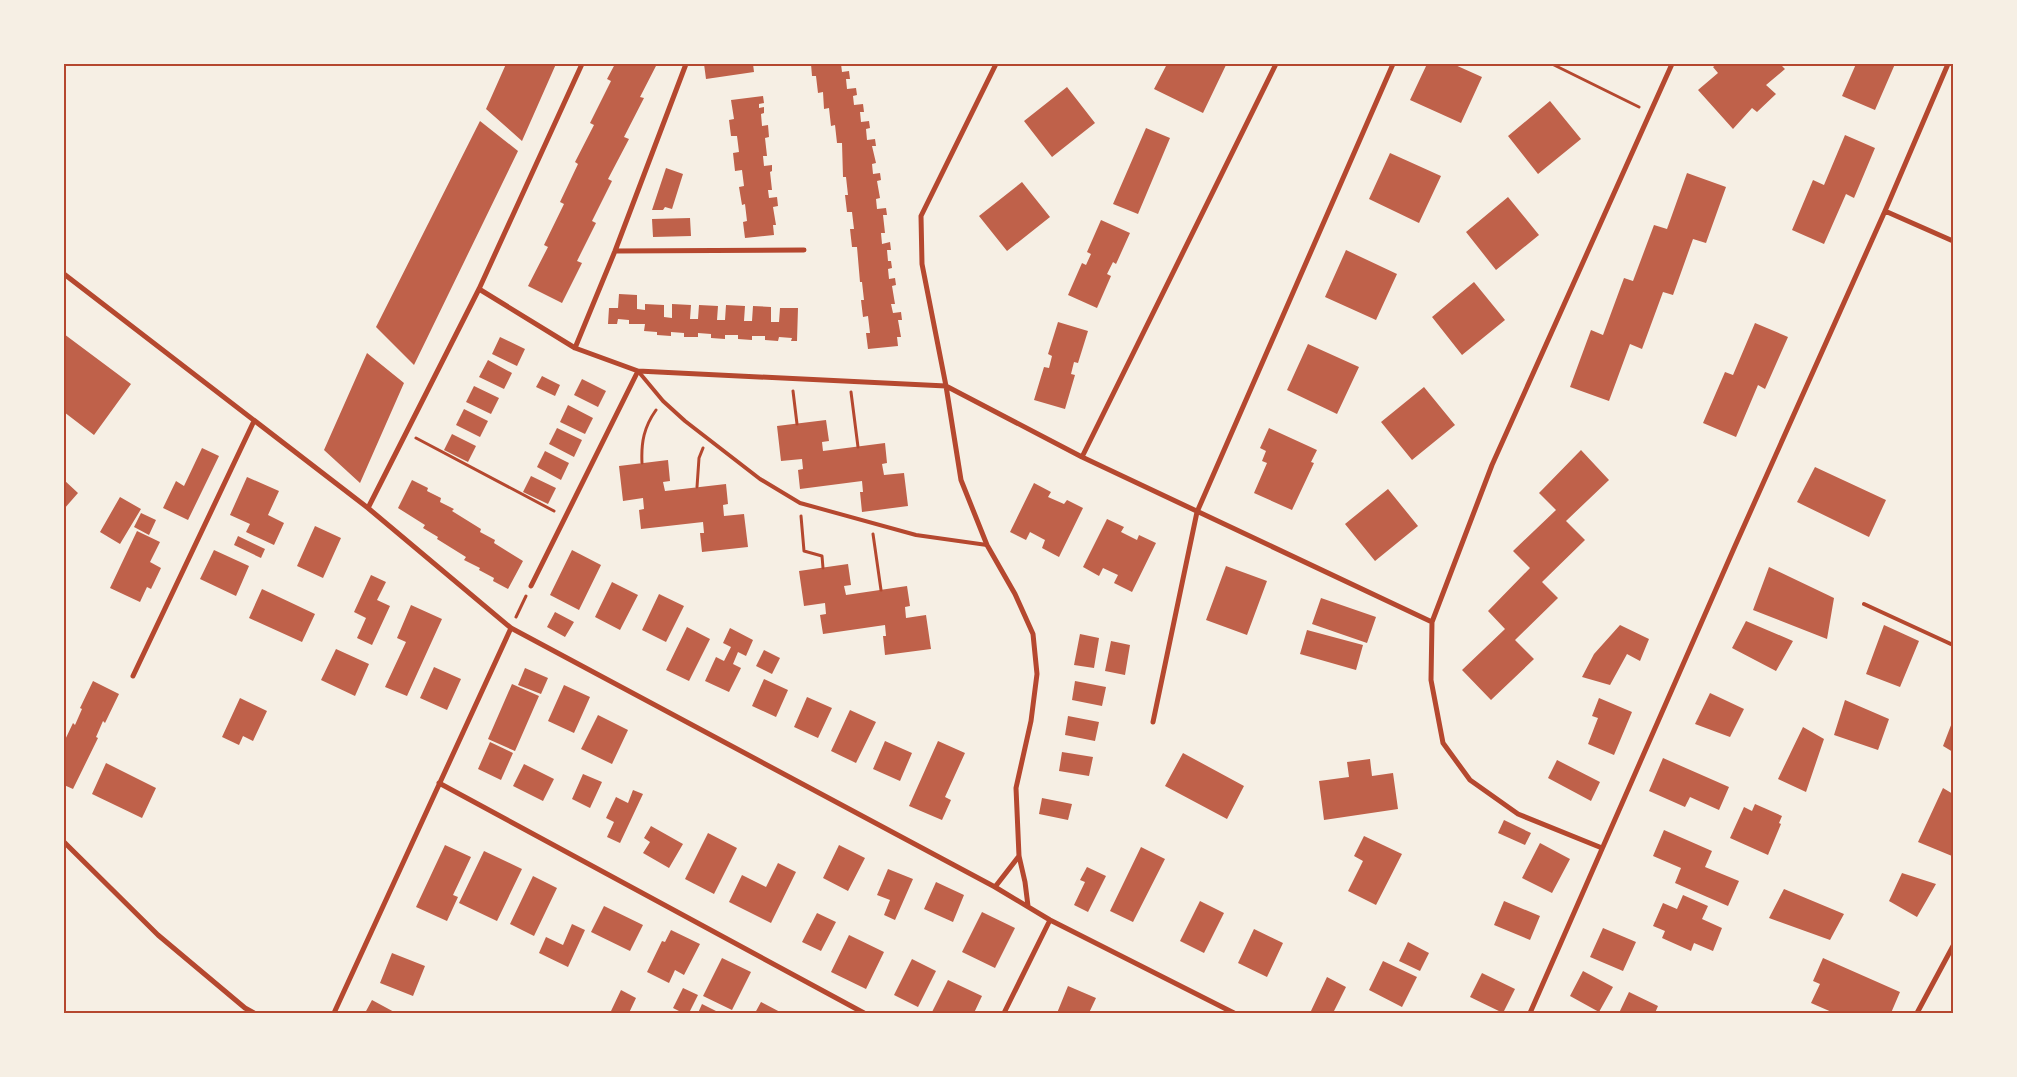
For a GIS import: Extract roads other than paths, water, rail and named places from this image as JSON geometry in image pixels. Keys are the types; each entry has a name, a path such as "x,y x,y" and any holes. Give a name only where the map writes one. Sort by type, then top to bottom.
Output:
{"street":[{"path":"368,508 480,289 582,64"},
{"path":"575,348 615,252 686,64"},
{"path":"996,64 921,216 922,264 946,386 961,480 987,545 1015,594 1033,634 1037,674 1031,721 1016,788 1018,856 1025,882 1028,906"},
{"path":"1082,457 1276,64"},
{"path":"1153,722 1197,512 1393,64"},
{"path":"1602,848 1518,814 1470,780 1443,743 1431,680 1432,622 1492,465 1672,64"},
{"path":"1530,1013 1885,211 1948,64"},
{"path":"1885,211 1953,242"},
{"path":"615,252 804,250"},
{"path":"64,274 368,508 511,628 995,887 1050,920 1234,1013"},
{"path":"480,289 575,348 638,371 946,386 1082,457 1432,622"},
{"path":"531,586 638,371"},
{"path":"133,676 254,421"},
{"path":"334,1013 511,628"},
{"path":"439,783 864,1013"},
{"path":"64,842 158,935 245,1008 254,1013"},
{"path":"995,887 1018,856"},
{"path":"1004,1013 1050,920"},
{"path":"1917,1013 1953,946"}],"lane":[{"path":"638,371 662,401 707,438 760,479 800,502 916,535 987,545"},
{"path":"1864,604 1953,645"}]}
